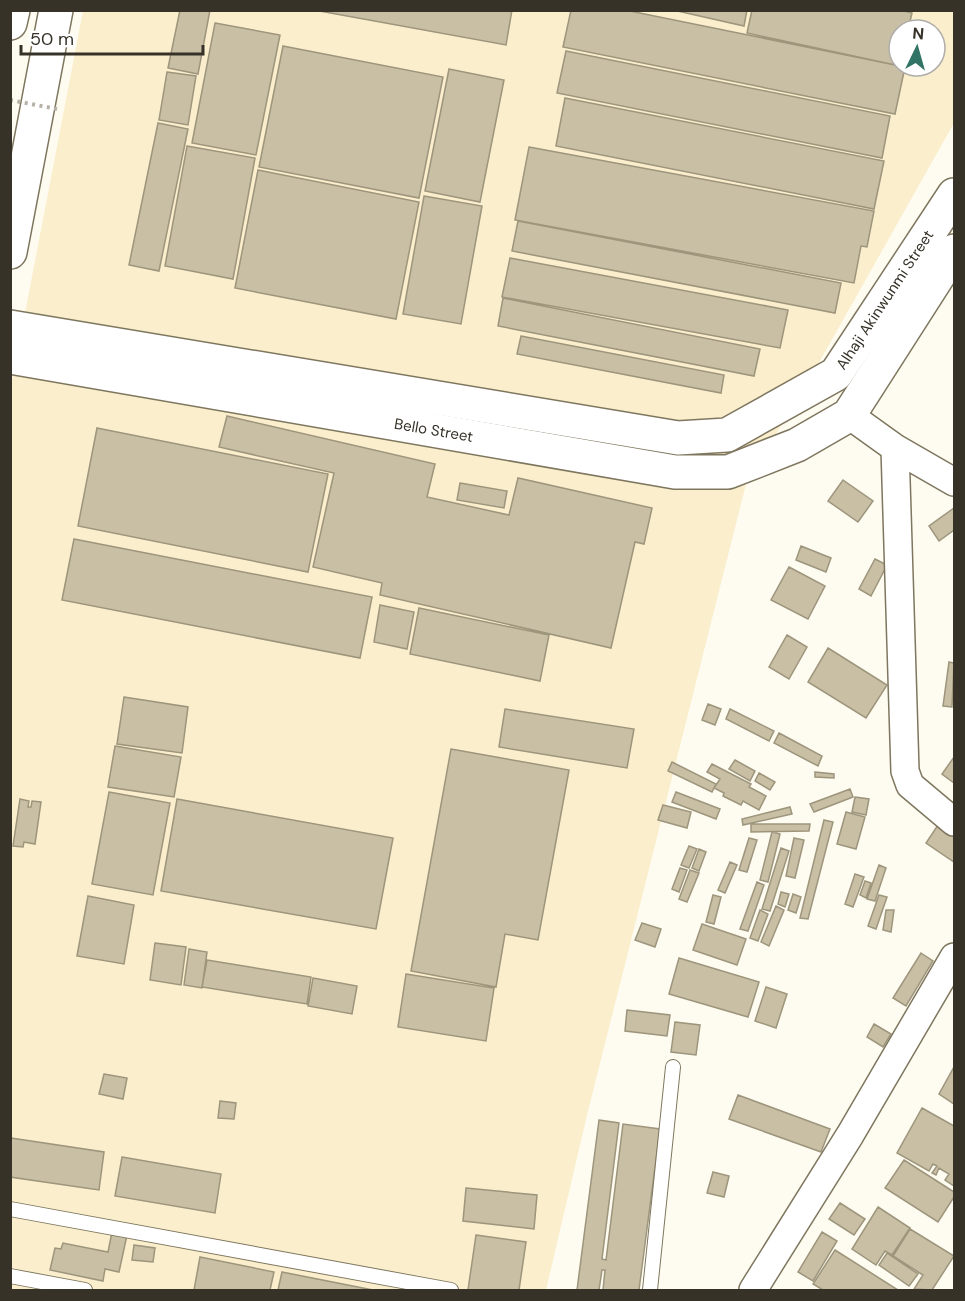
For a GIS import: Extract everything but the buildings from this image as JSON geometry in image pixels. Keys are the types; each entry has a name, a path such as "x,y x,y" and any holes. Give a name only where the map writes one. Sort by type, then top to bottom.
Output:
{"main road":[{"path":"10,23 13,10"},
{"path":"10,252 56,10"},
{"name":"Alhaji Akinwunmi Street","path":"10,327 678,438 727,435 836,374 954,195"},
{"name":"Alhaji Akinwunmi Street","path":"849,415 954,251"},
{"name":"Bello Street","path":"10,357 675,472 728,472 796,445 849,415"}],"street":[{"path":"849,415 895,448 954,482"},
{"path":"895,448 905,771 910,785 954,822"},
{"path":"753,1290 850,1135 954,957"}],"lane":[{"path":"650,1290 673,1067"},
{"path":"10,1209 452,1290"},
{"path":"10,1276 85,1290"}],"path":[{"path":"10,100 57,109"}],"shaded area":[{"path":"83,11 954,11 954,123 807,384 747,480 588,1111 546,1290 11,1290 11,386"}]}
